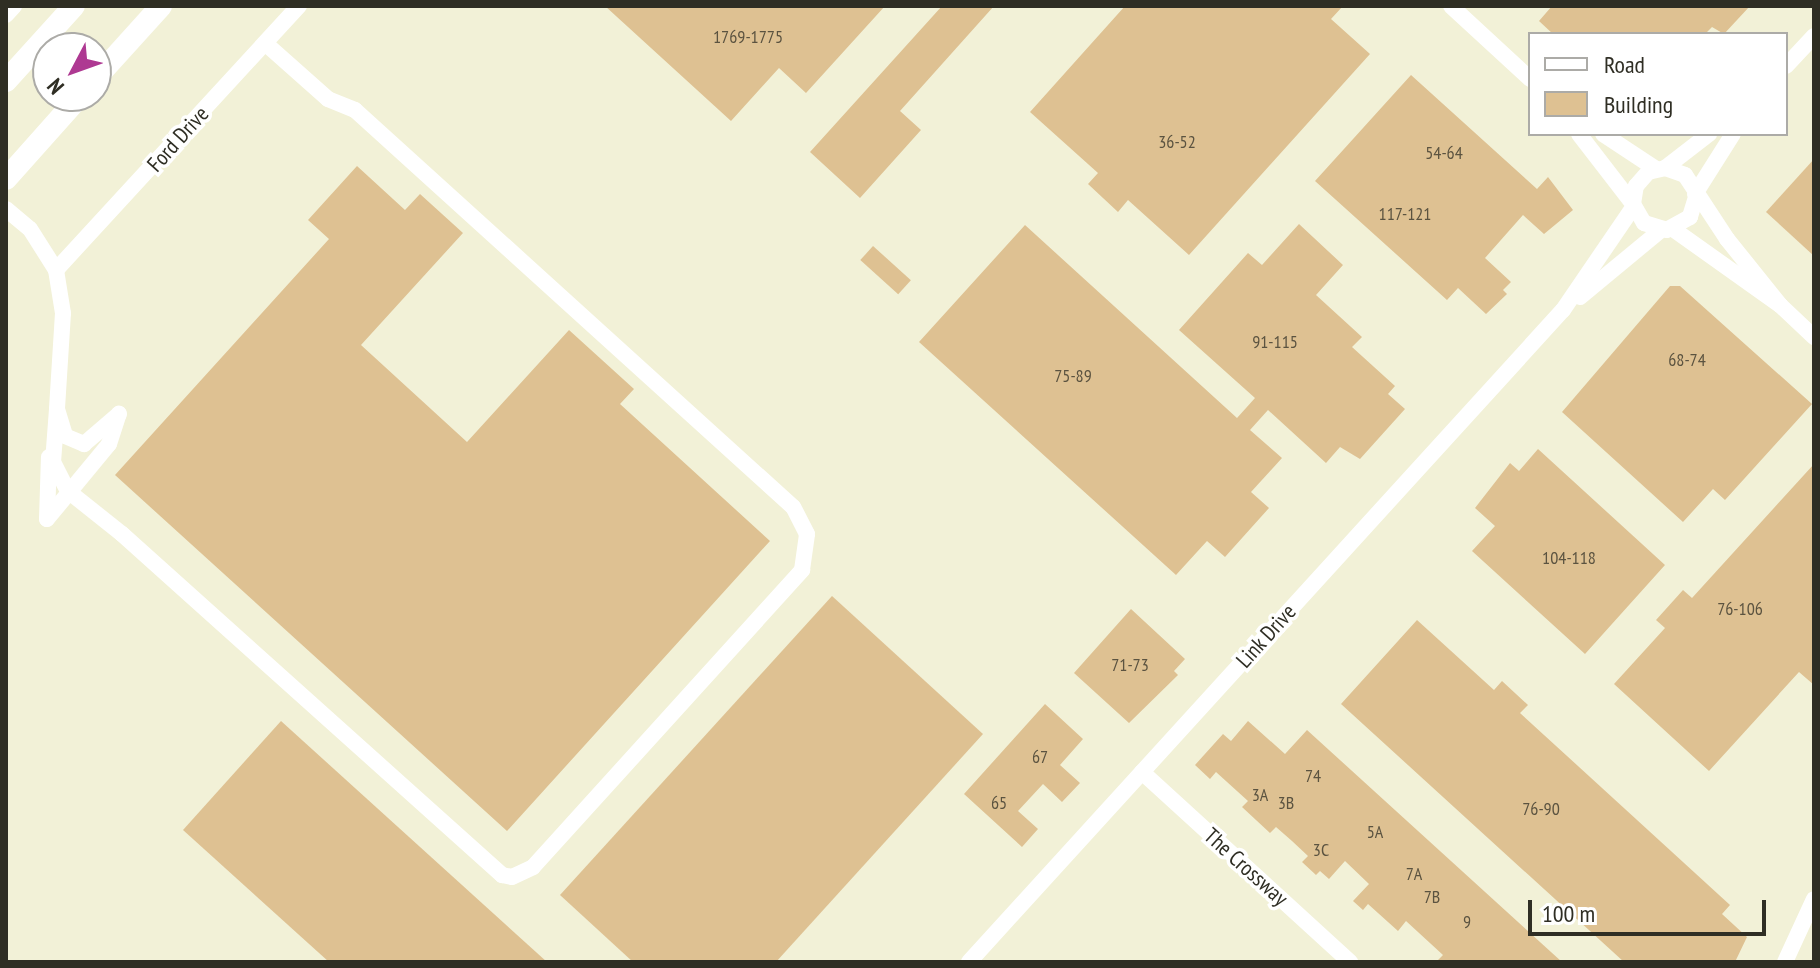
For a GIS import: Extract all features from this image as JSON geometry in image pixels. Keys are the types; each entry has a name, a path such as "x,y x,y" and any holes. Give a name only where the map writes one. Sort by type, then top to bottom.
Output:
{"highway":[{"path":"6,81 74,6"},
{"path":"112,60 161,6"},
{"path":"6,179 66,112"}],"street":[{"path":"6,15 14,6"},
{"name":"Ford Drive","path":"56,270 299,6"},
{"path":"1451,6 1528,77"},
{"path":"1788,64 1814,36"},
{"path":"52,447 58,477 68,491 122,534 487,866 512,877 533,867 806,561 807,534 793,507 355,110 328,99 265,43"},
{"path":"1581,136 1634,205 1644,223 1667,230 1780,305"},
{"path":"1606,136 1661,168 1685,175 1696,196 1780,305 1814,337"},
{"path":"1634,205 1636,186 1706,136"},
{"path":"1667,230 1690,217 1696,196 1732,136"},
{"name":"Link Drive","path":"969,962 1563,310 1634,205"},
{"path":"6,209 30,229 56,270 63,313 57,409 52,447 46,465 47,519 97,459 114,434 119,414 84,444"},
{"name":"Link Drive","path":"1563,310 1667,230"},
{"path":"57,409 65,436 84,444 97,459"},
{"name":"The Crossway","path":"1142,772 1350,962"},
{"path":"1785,962 1814,899"}],"building":[{"path":"605,6 885,6 806,93 779,68 731,121"},
{"path":"942,6 994,6 900,111 921,130 860,198 810,152"},
{"path":"1125,6 1343,6 1331,19 1370,54 1189,255 1128,200 1118,212 1088,184 1098,173 1030,112"},
{"path":"1552,6 1750,6 1726,32 1712,27 1707,32 1551,32 1539,21"},
{"path":"1411,75 1537,189 1548,177 1573,210 1544,234 1523,215 1485,258 1511,282 1503,290 1507,294 1486,314 1458,288 1447,300 1315,181"},
{"path":"1814,159 1814,256 1766,212"},
{"path":"357,166 405,210 420,194 463,233 361,345 467,442 569,330 634,389 620,404 770,541 507,831 115,475 329,239 308,220"},
{"path":"1299,224 1343,265 1316,295 1362,337 1352,347 1395,386 1388,394 1405,409 1360,459 1340,447 1326,463 1268,410 1250,430 1282,458 1251,492 1269,508 1225,557 1207,541 1176,575 919,342 1025,225 1237,418 1255,398 1179,330 1248,253 1262,265"},
{"path":"873,246 911,280 898,294 860,260"},
{"path":"1670,286 1680,286 1812,404 1725,500 1713,489 1683,522 1562,412"},
{"path":"1538,449 1665,565 1585,654 1472,551 1495,526 1475,508 1510,463 1519,471"},
{"path":"1814,464 1814,685 1799,672 1709,771 1614,684 1665,628 1656,620 1683,590 1692,598"},
{"path":"832,596 983,734 776,962 633,962 560,895"},
{"path":"1131,609 1185,659 1174,671 1178,675 1129,723 1074,673"},
{"path":"1417,620 1494,690 1502,681 1528,705 1520,713 1730,905 1722,914 1747,937 1735,962 1624,962 1341,704"},
{"path":"1045,704 1083,739 1060,765 1080,783 1062,802 1043,784 1018,811 1038,829 1022,847 964,794"},
{"path":"281,721 547,962 329,962 183,830"},
{"path":"1248,721 1285,754 1307,730 1562,962 1436,962 1443,955 1406,921 1398,931 1368,904 1363,910 1353,901 1369,884 1345,861 1329,879 1320,871 1316,875 1302,862 1308,856 1292,841 1276,827 1270,833 1242,807 1248,801 1216,772 1210,779 1195,765 1223,734 1231,741"}]}
